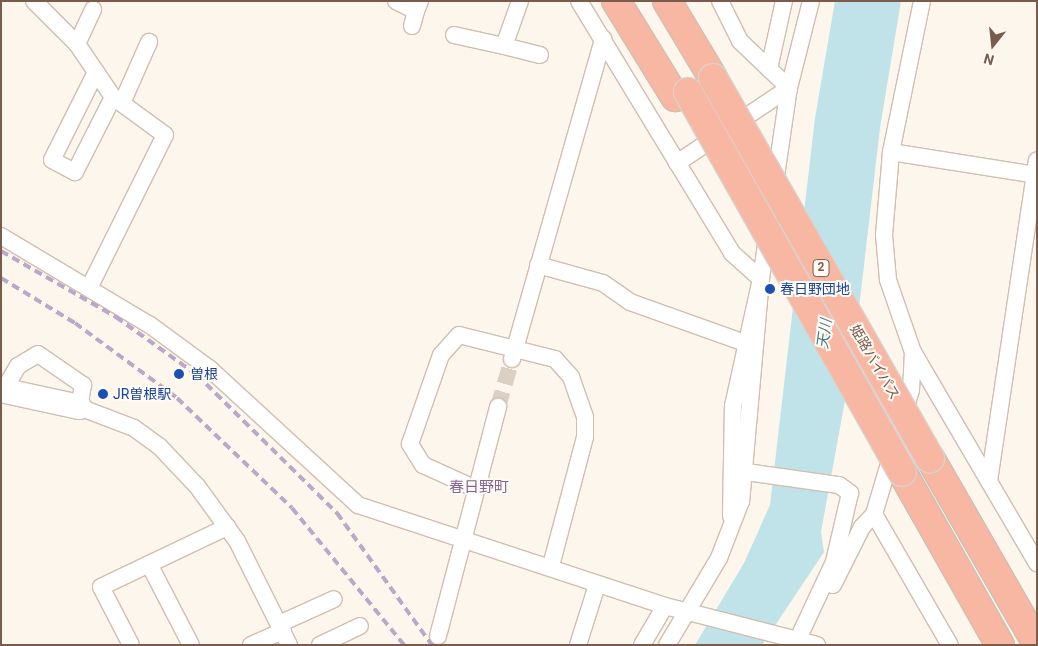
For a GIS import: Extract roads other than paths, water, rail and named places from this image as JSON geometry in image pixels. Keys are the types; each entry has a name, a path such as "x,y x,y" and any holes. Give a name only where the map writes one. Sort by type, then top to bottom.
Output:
{"highway":[{"path":"616,1 681,95"},
{"path":"635,1 681,95"},
{"name":"姫路バイパス","path":"668,1 1033,637"},
{"name":"2","path":"681,95 773,248 998,640"}],"street":[{"path":"34,1 77,44 117,100 164,135 89,288"},
{"path":"396,1 416,13"},
{"path":"504,46 520,1"},
{"path":"579,1 732,253 761,279"},
{"path":"720,1 740,42 789,88"},
{"path":"768,69 784,1"},
{"path":"667,645 694,611 729,534 746,472 761,279 789,88 811,1"},
{"path":"922,1 891,152 884,235 887,272 914,352 1037,563"},
{"path":"77,44 93,10"},
{"path":"454,35 540,55"},
{"path":"513,354 603,39"},
{"path":"96,72 52,160 74,172 149,42"},
{"path":"677,163 789,88"},
{"path":"891,152 1036,170 989,481"},
{"path":"1,236 89,288 210,369 358,505 551,566 597,585 665,606 694,611 777,636 817,645"},
{"path":"538,265 603,283 630,302 745,343"},
{"path":"729,534 733,406 745,343 761,279"},
{"path":"476,489 423,465 413,454 411,438 450,340 468,336 513,354 555,359 570,377 585,417 585,437 551,566"},
{"path":"814,604 827,593 862,527 874,514 911,390 914,352"},
{"path":"80,407 83,385 38,354 18,366 2,390 80,407 134,428 158,446 197,486 227,527 284,633"},
{"path":"438,636 466,539 476,489 498,407"},
{"path":"746,472 839,485 850,493 834,562 797,641"},
{"path":"874,514 950,645"},
{"path":"131,645 101,587 227,527"},
{"path":"149,564 191,645"},
{"path":"578,645 597,585"},
{"path":"251,645 284,633 334,599"},
{"path":"642,645 665,606"},
{"path":"320,645 360,626"}],"water":[{"name":"天川","path":"835,1 901,1 880,128 854,351 821,532 824,552 762,645 695,645 744,563 770,505 815,118"}],"tunnel":[{"path":"498,407 512,359"}],"railway":[{"path":"1,251 116,317 197,375 337,513 432,645"},
{"path":"1,278 75,323 177,398 292,508 404,645"}],"place":[{"name":"春日野団地","path":"770,289"},
{"name":"曽根","path":"179,374"},
{"name":"JR曽根駅","path":"103,394"}],"district":[{"name":"春日野町","path":"479,488"}]}
